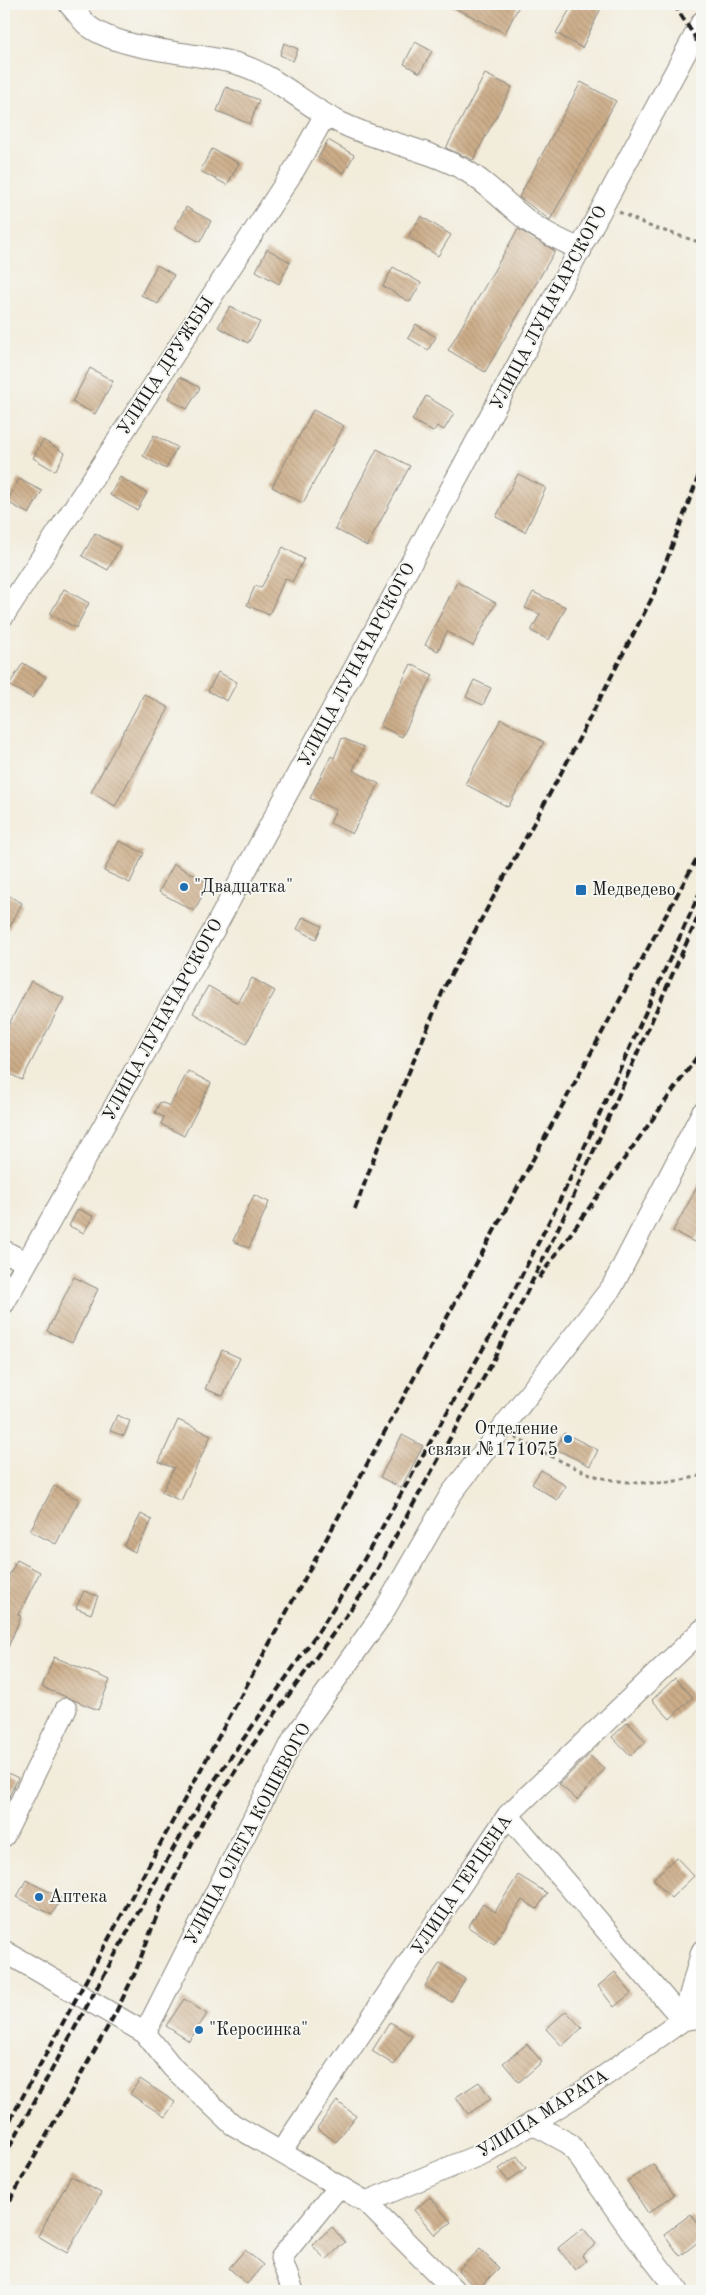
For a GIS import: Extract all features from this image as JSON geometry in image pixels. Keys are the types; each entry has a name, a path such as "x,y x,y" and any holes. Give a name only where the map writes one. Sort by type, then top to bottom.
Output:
{"street":[{"path":"69,4 86,24 98,32 134,45 239,64 262,74 325,115 346,126 422,152 464,170 503,199 528,221 581,250"},
{"name":"УЛИЦА ЛУНАЧАРСКОГО","path":"4,1303 25,1262 211,935 702,22"},
{"name":"УЛИЦА ДРУЖБЫ","path":"4,615 294,170 325,115"},
{"name":"УЛИЦА ОЛЕГА КОШЕВОГО","path":"145,2033 294,1738 381,1616 451,1494 612,1287 702,1114"},
{"path":"4,1251 25,1262"},
{"name":"УЛИЦА ГЕРЦЕНА","path":"281,2152 508,1815 702,1630"},
{"path":"4,1836 66,1709"},
{"path":"508,1815 693,2019"},
{"path":"4,1951 145,2033 173,2068 232,2124 366,2202 454,2291"},
{"path":"693,2019 702,1951"},
{"name":"УЛИЦА МАРАТА","path":"366,2202 484,2153 533,2124 693,2019"},
{"path":"533,2124 570,2144 631,2231 678,2291"},
{"path":"293,2291 281,2258 339,2186"}],"path":[{"path":"605,205 649,226 702,243"},
{"path":"500,1431 603,1478 657,1484 702,1475"}],"building":[{"path":"447,4 520,4 505,33"},
{"path":"573,4 603,4 582,48 556,33"},
{"path":"415,42 432,51 420,73 404,64"},
{"path":"284,43 298,49 293,61 280,55"},
{"path":"485,74 512,87 473,160 446,148"},
{"path":"581,82 616,101 550,220 519,197"},
{"path":"226,87 259,100 250,124 217,111"},
{"path":"328,140 354,155 344,173 318,158"},
{"path":"212,149 239,163 227,185 200,171"},
{"path":"186,207 211,221 200,242 175,228"},
{"path":"421,216 451,235 438,256 408,237"},
{"path":"518,229 555,251 485,372 448,350"},
{"path":"267,249 290,262 279,284 256,271"},
{"path":"157,265 174,275 158,304 141,295"},
{"path":"393,267 421,283 410,302 383,286"},
{"path":"230,306 260,322 248,343 218,327"},
{"path":"416,324 436,337 428,350 408,338"},
{"path":"90,368 113,381 95,414 72,402"},
{"path":"180,377 200,388 187,409 168,398"},
{"path":"426,396 454,413 444,430 437,426 433,432 412,420"},
{"path":"313,410 344,426 303,503 272,487"},
{"path":"154,435 177,447 166,469 143,456"},
{"path":"43,440 65,453 55,471 33,458"},
{"path":"377,449 410,466 367,546 335,529"},
{"path":"518,474 546,488 525,532 496,517"},
{"path":"120,477 147,493 137,510 110,495"},
{"path":"19,479 42,491 29,514 7,502"},
{"path":"95,533 120,547 108,570 82,556"},
{"path":"283,547 304,559 292,582 285,578 269,615 247,605 255,586 261,588"},
{"path":"457,582 496,603 473,646 447,632 438,651 425,645"},
{"path":"64,589 89,603 76,628 50,614"},
{"path":"533,592 566,607 549,640 531,631 540,614 525,608"},
{"path":"23,663 46,677 32,698 9,685"},
{"path":"411,664 433,675 402,737 380,726"},
{"path":"218,672 237,682 227,701 208,691"},
{"path":"474,680 491,688 483,705 466,697"},
{"path":"144,694 169,708 115,806 91,792"},
{"path":"501,719 544,742 508,807 465,784"},
{"path":"342,738 364,747 353,770 379,784 352,834 330,823 336,810 310,798 331,756 334,758"},
{"path":"119,841 144,853 130,883 104,871"},
{"name":"\"Двадцатка\"","path":"174,864 209,883 194,911 159,892"},
{"path":"4,893 22,903 4,938"},
{"path":"303,917 322,926 316,939 297,929"},
{"path":"252,978 275,991 246,1044 193,1013 208,986 238,1003"},
{"path":"31,981 64,998 22,1080 4,1071 4,1034"},
{"path":"188,1071 211,1083 184,1136 161,1124 164,1117 155,1113 160,1102 170,1106"},
{"path":"702,1178 702,1228 694,1242 673,1231"},
{"path":"254,1195 269,1202 249,1248 233,1241"},
{"path":"78,1209 93,1216 84,1233 69,1226"},
{"path":"74,1277 98,1289 72,1343 47,1331"},
{"path":"222,1350 240,1358 223,1396 205,1389"},
{"path":"117,1415 130,1421 124,1436 110,1431"},
{"path":"178,1420 211,1435 181,1501 162,1492 174,1468 159,1462"},
{"path":"564,1433 598,1450 590,1466 556,1449"},
{"path":"402,1435 423,1446 401,1488 380,1477"},
{"path":"541,1470 566,1486 557,1500 532,1484"},
{"path":"54,1486 79,1500 56,1544 30,1531"},
{"path":"141,1514 152,1520 135,1552 124,1546"},
{"path":"17,1560 40,1572 18,1615 21,1616 4,1657 4,1585"},
{"path":"84,1591 98,1596 91,1614 76,1608"},
{"path":"54,1657 110,1680 98,1710 42,1687"},
{"path":"675,1678 693,1697 670,1719 652,1700"},
{"path":"628,1722 646,1742 630,1756 612,1737"},
{"path":"589,1755 605,1769 577,1800 559,1784"},
{"path":"4,1771 18,1778 4,1807"},
{"path":"676,1857 694,1876 671,1898 653,1879"},
{"path":"518,1875 547,1893 537,1909 522,1900 494,1944 468,1927 483,1904 495,1912"},
{"name":"Аптека","path":"26,1880 61,1898 52,1915 17,1897"},
{"path":"440,1963 465,1979 451,2002 425,1986"},
{"path":"615,1972 631,1993 614,2007 598,1986"},
{"path":"184,1999 207,2014 189,2041 166,2026"},
{"path":"566,2011 582,2028 562,2046 546,2029"},
{"path":"390,2022 412,2036 394,2065 372,2051"},
{"path":"527,2044 542,2062 519,2082 503,2063"},
{"path":"140,2079 175,2102 165,2117 130,2094"},
{"path":"479,2082 491,2099 468,2114 456,2097"},
{"path":"337,2101 356,2116 336,2142 317,2128"},
{"path":"517,2156 526,2168 508,2181 499,2169"},
{"path":"653,2164 674,2195 648,2213 627,2181"},
{"path":"71,2176 101,2193 67,2253 38,2236"},
{"path":"430,2197 451,2222 435,2235 414,2210"},
{"path":"691,2214 702,2230 702,2239 680,2256 664,2234"},
{"path":"332,2227 345,2242 326,2260 312,2245"},
{"path":"583,2228 596,2244 582,2256 586,2261 575,2270 558,2248"},
{"path":"480,2249 499,2268 477,2290 458,2270"},
{"path":"245,2250 263,2265 247,2284 229,2268"}],"railway":[{"path":"674,4 695,37 702,55"},
{"path":"355,1209 383,1134 445,986 567,762 653,596 702,467"},
{"path":"4,2131 702,849"},
{"path":"4,2157 178,1840 212,1784 320,1629 362,1563 497,1324 564,1192 702,888"},
{"path":"4,2211 115,2014 135,1973 160,1907 203,1821 249,1750 369,1584 493,1361 570,1204 702,908"},
{"path":"539,1278 702,1050"}],"place":[{"name":"\"Двадцатка\"","path":"184,887"},
{"name":"Медведево","path":"581,890"},
{"name":"Отделение связи №171075","path":"568,1439"},
{"name":"Аптека","path":"39,1897"},
{"name":"\"Керосинка\"","path":"199,2030"}]}
